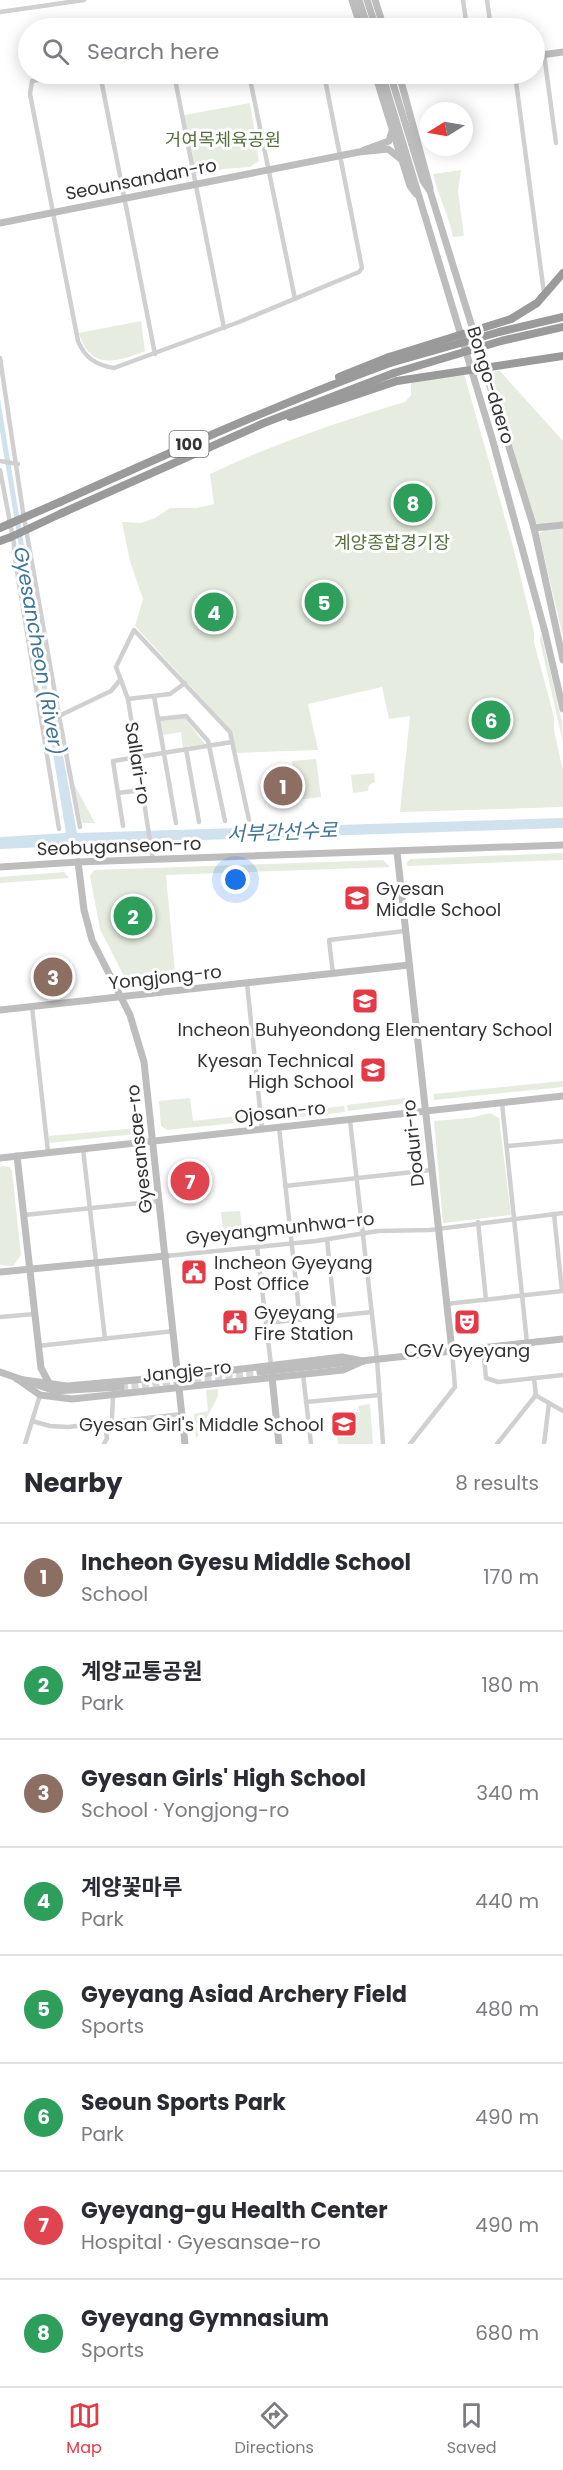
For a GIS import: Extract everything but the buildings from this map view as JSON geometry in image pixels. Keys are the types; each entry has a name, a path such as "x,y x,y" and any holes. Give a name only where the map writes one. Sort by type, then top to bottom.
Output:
{"highway":[{"path":"389,360 511,319 537,303 563,273"},
{"name":"100","path":"4,526 389,360 563,317"},
{"path":"395,377 501,341 563,327"},
{"path":"395,377 563,356"},
{"name":"100","path":"0,541 264,423 305,413 395,377"}],"street":[{"path":"0,12 84,0"},
{"path":"352,0 358,18"},
{"path":"359,0 365,18"},
{"path":"367,0 372,18"},
{"path":"375,0 381,18"},
{"path":"463,0 466,18"},
{"path":"487,0 490,18"},
{"path":"545,54 563,52"},
{"path":"545,61 556,143"},
{"path":"30,84 78,341 87,357 114,368 224,328 352,276 362,268 326,84"},
{"path":"102,84 155,354"},
{"path":"176,84 224,328"},
{"path":"251,84 295,299"},
{"path":"378,84 410,186 417,196"},
{"name":"Bongo-daero","path":"386,84 417,174 430,191 502,434 534,528 563,660"},
{"name":"Bongo-daero","path":"393,84 417,174 417,196 522,544 563,709"},
{"path":"404,84 430,191"},
{"path":"515,84 544,293"},
{"name":"Seounsandan-ro","path":"359,152 389,141 392,129"},
{"name":"Seounsandan-ro","path":"0,223 359,152 388,149 402,160"},
{"path":"458,333 468,337 472,328"},
{"path":"0,357 23,512 80,827"},
{"path":"0,461 17,464"},
{"path":"0,470 14,543 59,829"},
{"path":"534,528 563,525"},
{"name":"Sallari-ro","path":"153,860 128,699 116,668 134,630 185,683"},
{"path":"59,716 111,691 120,680"},
{"path":"128,699 174,692 185,683 230,732 249,820"},
{"path":"154,696 176,823"},
{"path":"158,719 186,716 209,746 225,821"},
{"path":"123,826 113,761 232,742"},
{"path":"186,749 199,822"},
{"path":"118,794 142,790"},
{"name":"Seobuganseon-ro","path":"0,867 78,862 561,845"},
{"name":"Doduri-ro","path":"396,852 452,1351"},
{"name":"Gyesansae-ro","path":"78,862 89,930 139,1040 144,1062 185,1444"},
{"path":"333,974 329,940 405,931"},
{"name":"Yongjong-ro","path":"0,1010 409,965"},
{"path":"247,983 262,1129"},
{"path":"32,1007 48,1152"},
{"name":"Ojosan-ro","path":"0,1158 563,1096"},
{"path":"502,1103 526,1343"},
{"path":"350,1120 377,1359 383,1444"},
{"path":"279,1127 300,1320"},
{"path":"507,1146 563,1141"},
{"path":"83,1149 105,1339"},
{"path":"17,1156 40,1368 50,1384"},
{"path":"285,1186 431,1170"},
{"path":"24,1215 160,1201"},
{"name":"Gyeyangmunhwa-ro","path":"0,1272 97,1264 563,1213"},
{"path":"446,1304 562,1291 560,1252 554,1214"},
{"path":"478,1222 486,1300"},
{"path":"327,1239 335,1316"},
{"path":"257,1247 271,1365"},
{"path":"266,1323 372,1312"},
{"path":"0,1317 34,1314"},
{"path":"38,1346 174,1331"},
{"name":"Jangje-ro","path":"260,1372 563,1339"},
{"path":"483,1348 486,1378 498,1382 563,1376"},
{"path":"410,1444 455,1387 452,1351"},
{"name":"Jangje-ro","path":"17,1379 33,1379 67,1386 342,1357 363,1361"},
{"name":"Jangje-ro","path":"0,1372 39,1387 68,1392 248,1380 342,1370 363,1361"},
{"path":"33,1379 40,1368"},
{"path":"246,1368 241,1375 248,1380"},
{"path":"303,1374 311,1444"},
{"path":"272,1377 279,1444"},
{"path":"498,1444 536,1395 534,1378"},
{"name":"Jangje-ro","path":"17,1379 40,1395 63,1399 113,1395 122,1390"},
{"path":"122,1390 135,1388 136,1383 131,1379"},
{"path":"25,1444 40,1395"},
{"path":"104,1444 107,1438 105,1427 112,1419 113,1395"},
{"path":"306,1402 380,1395"},
{"path":"536,1395 563,1411"},
{"path":"544,1444 549,1403"},
{"path":"32,1421 59,1427 182,1414"}],"green space":[{"name":"거여목체육공원","path":"250,103 259,161 250,167 223,169 203,176 195,173 184,115"},
{"path":"461,170 458,191 464,236 453,237 433,174"},
{"path":"141,321 145,351 115,360 97,358 90,353 79,333"},
{"path":"500,371 563,441 563,522 540,525 535,522 489,372"},
{"name":"계양종합경기장","path":"464,374 513,546 534,632 534,642 554,717 554,730 563,771 563,807 400,812 410,716 389,719 382,687 308,704 318,750 236,753 231,730 135,626 143,599 130,561 122,522 141,523 155,518 170,508 197,508 214,504 210,474 306,434 405,402 411,395 411,383"},
{"path":"563,528 563,637 539,534 544,530"},
{"path":"541,632 562,722 563,743 540,641"},
{"path":"184,717 205,744 183,747 181,732 163,735 160,720"},
{"path":"316,759 321,797 297,800 292,761"},
{"path":"374,773 375,782 369,785 368,791 353,793 351,775"},
{"path":"74,784 95,823 82,823"},
{"path":"563,853 563,860 407,866 407,862 411,859"},
{"path":"383,860 390,867 166,875 176,983 130,988 100,929 90,876 94,870"},
{"path":"64,872 69,878 0,883 0,877"},
{"path":"563,1081 563,1087 434,1100 434,1094"},
{"path":"414,1097 410,1103 348,1111 347,1105"},
{"path":"190,1098 193,1121 255,1114 256,1121 167,1130 161,1126 159,1101"},
{"path":"344,1106 345,1112 264,1121 263,1115"},
{"path":"490,1113 499,1118 511,1215 443,1223 434,1121 470,1118"},
{"path":"138,1128 135,1134 49,1143 49,1136"},
{"path":"0,1167 10,1167 12,1171 21,1255 13,1266 0,1265"},
{"path":"240,1211 242,1228 223,1231 221,1212"},
{"path":"218,1389 218,1396 196,1439 194,1414 208,1411 206,1390"},
{"path":"370,1404 373,1444 338,1444 336,1425 339,1424 338,1414 360,1412 358,1406"}],"water":[{"path":"0,399 50,705 55,711 77,833 563,818 563,828 82,844 78,849 72,849 70,846 0,849 0,837 66,833 0,431"}],"tunnel":[{"path":"121,1387 260,1372"}],"place":[{"name":"Gyeyang Gymnasium","path":"413,503"},
{"name":"Gyeyang Asiad Archery Field","path":"324,602"},
{"name":"계양꽃마루","path":"214,612"},
{"name":"Seoun Sports Park","path":"491,720"},
{"name":"Incheon Gyesu Middle School","path":"283,786"},
{"name":"Gyesan Middle School","path":"357,898"},
{"name":"계양교통공원","path":"133,916"},
{"name":"Gyesan Girls' High School","path":"53,977"},
{"name":"Incheon Buhyeondong Elementary School","path":"365,1001"},
{"name":"Kyesan Technical High School","path":"373,1070"},
{"name":"Gyeyang-gu Health Center","path":"190,1181"},
{"name":"Incheon Gyeyang Post Office","path":"194,1272"},
{"name":"Gyeyang Fire Station","path":"235,1322"},
{"name":"CGV Gyeyang","path":"467,1322"},
{"name":"Gyesan Girl's Middle School","path":"344,1424"}],"water label":[{"name":"Gyesancheon (River)","path":"39,651"},
{"name":"서부간선수로","path":"282,832"}]}
